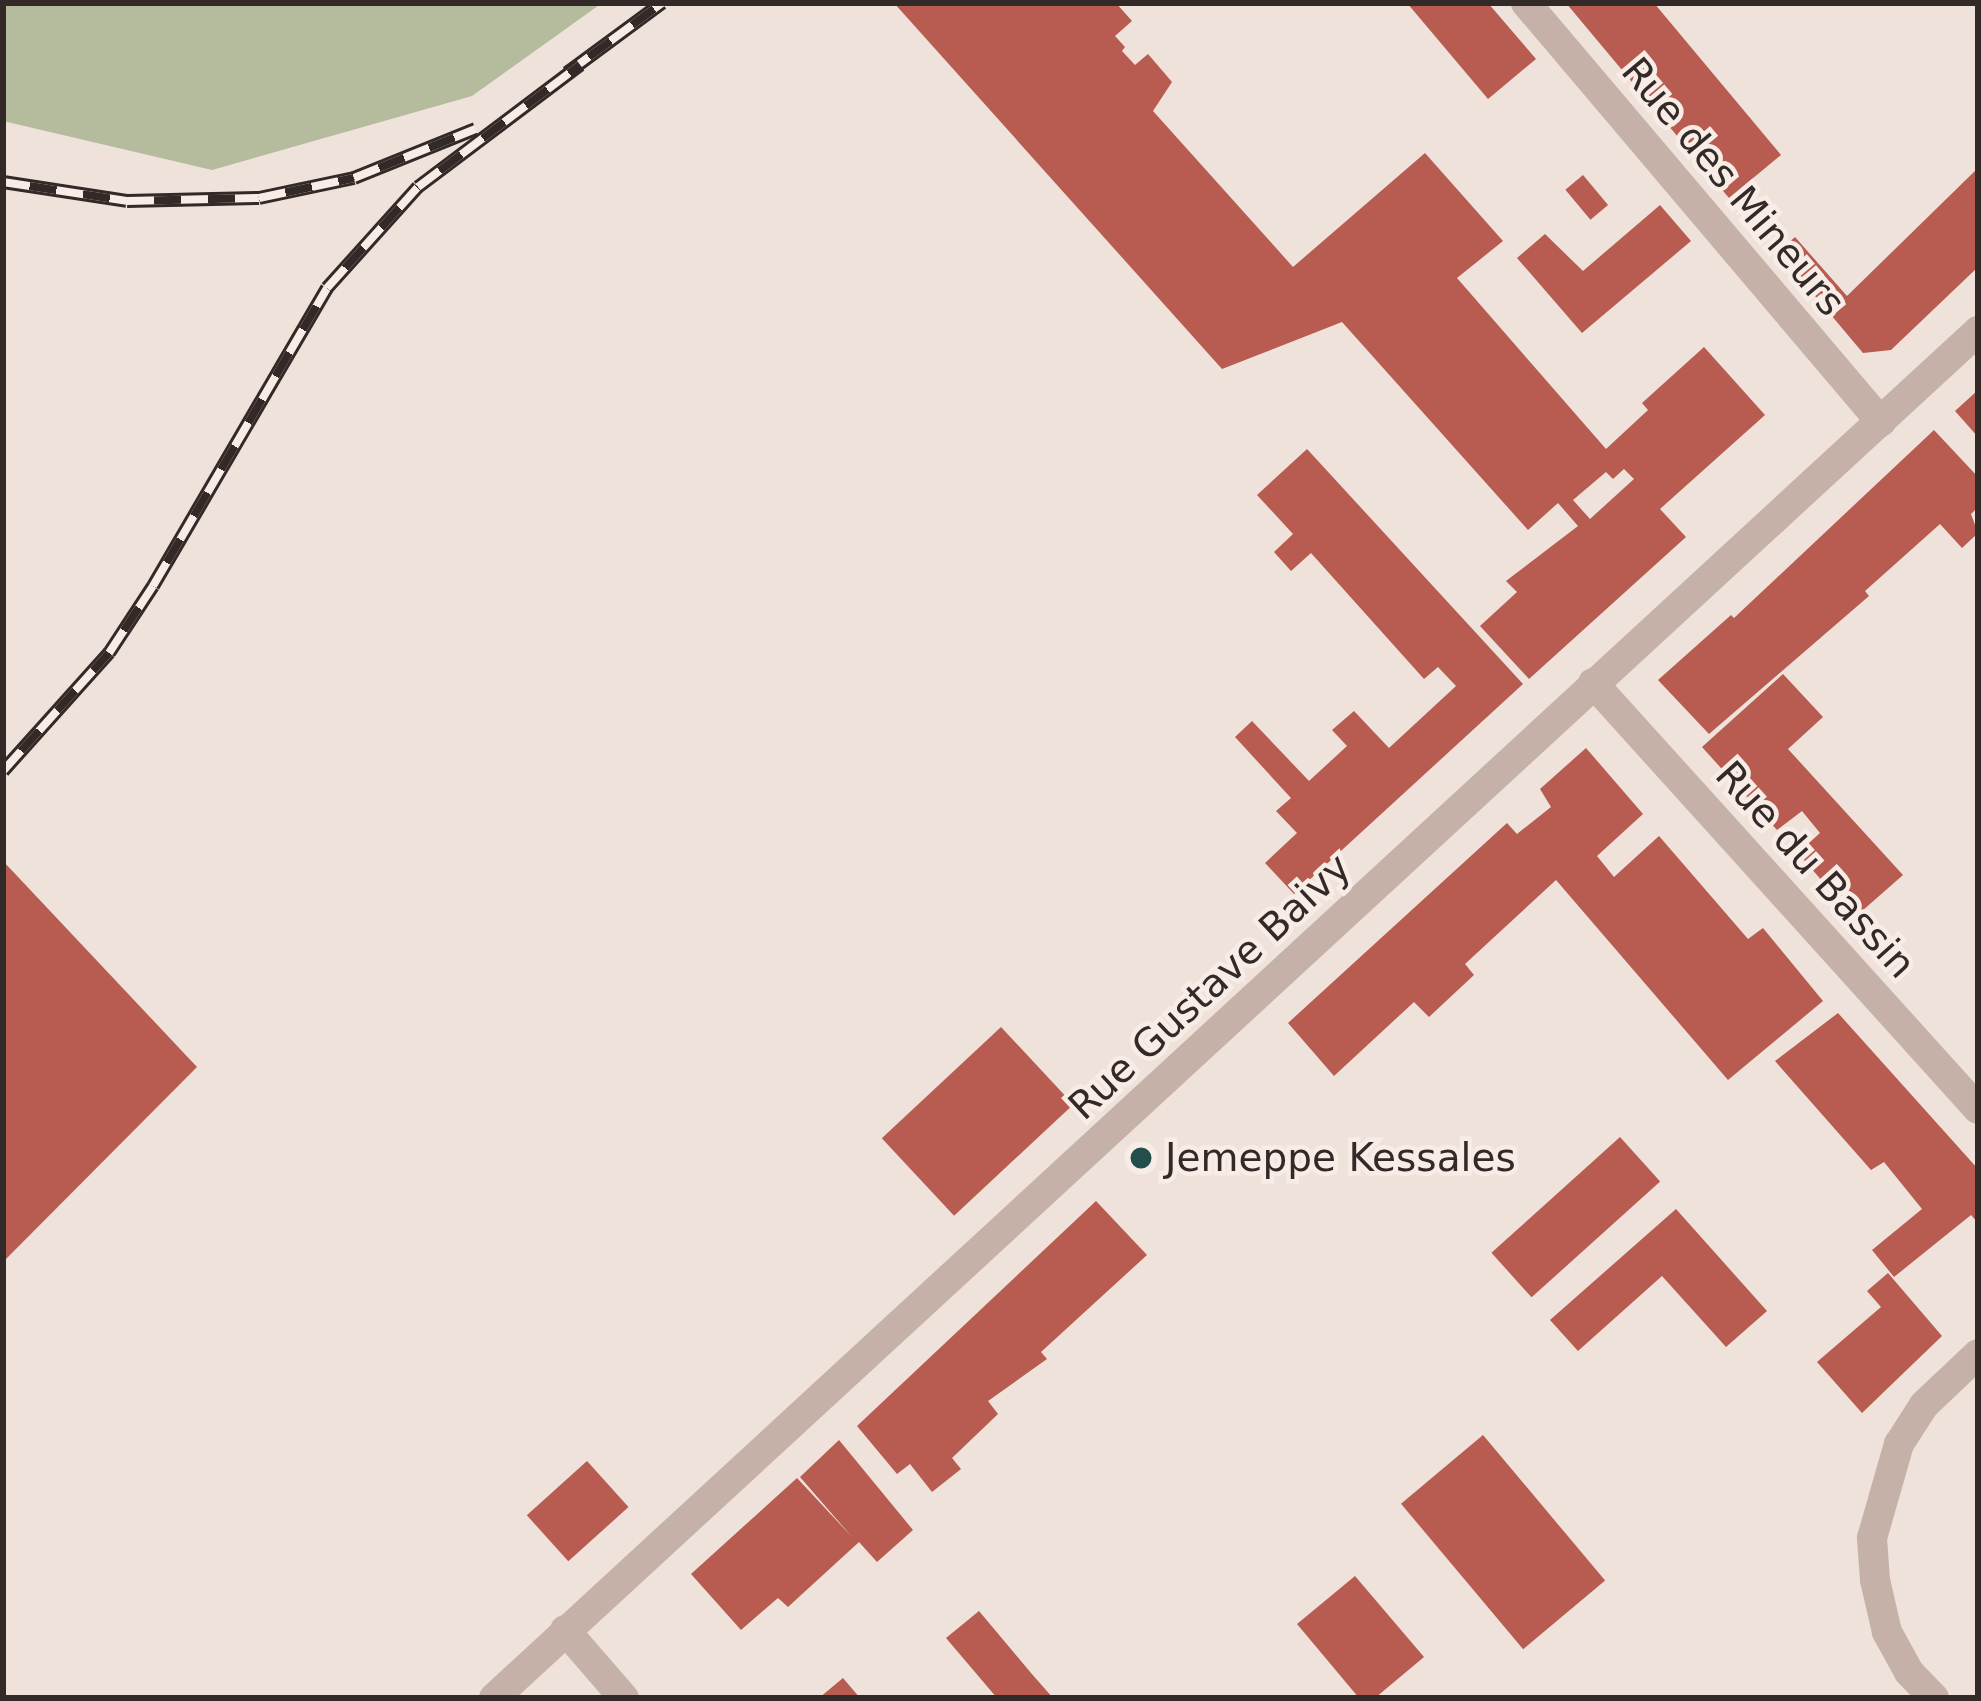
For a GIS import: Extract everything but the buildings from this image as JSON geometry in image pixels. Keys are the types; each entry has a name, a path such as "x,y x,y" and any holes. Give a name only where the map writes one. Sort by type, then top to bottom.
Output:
{"street":[{"name":"Rue des Mineurs","path":"1526,3 1881,422"},
{"name":"Rue Gustave Baivy","path":"494,1698 1978,331"},
{"name":"Rue du Bassin","path":"1593,683 1978,1109"},
{"path":"1934,1698 1910,1672 1887,1632 1875,1580 1873,1538 1899,1444 1924,1405 1978,1354"},
{"path":"565,1630 624,1698"}],"green space":[{"path":"3,3 602,3 472,96 212,170 3,121"}],"railway":[{"path":"567,73 662,3"},
{"path":"3,771 109,653 327,288 418,187 580,65"},
{"path":"3,182 127,201 259,198 354,178 475,129"}],"place":[{"name":"Jemeppe Kessales","path":"1141,1158"}]}
